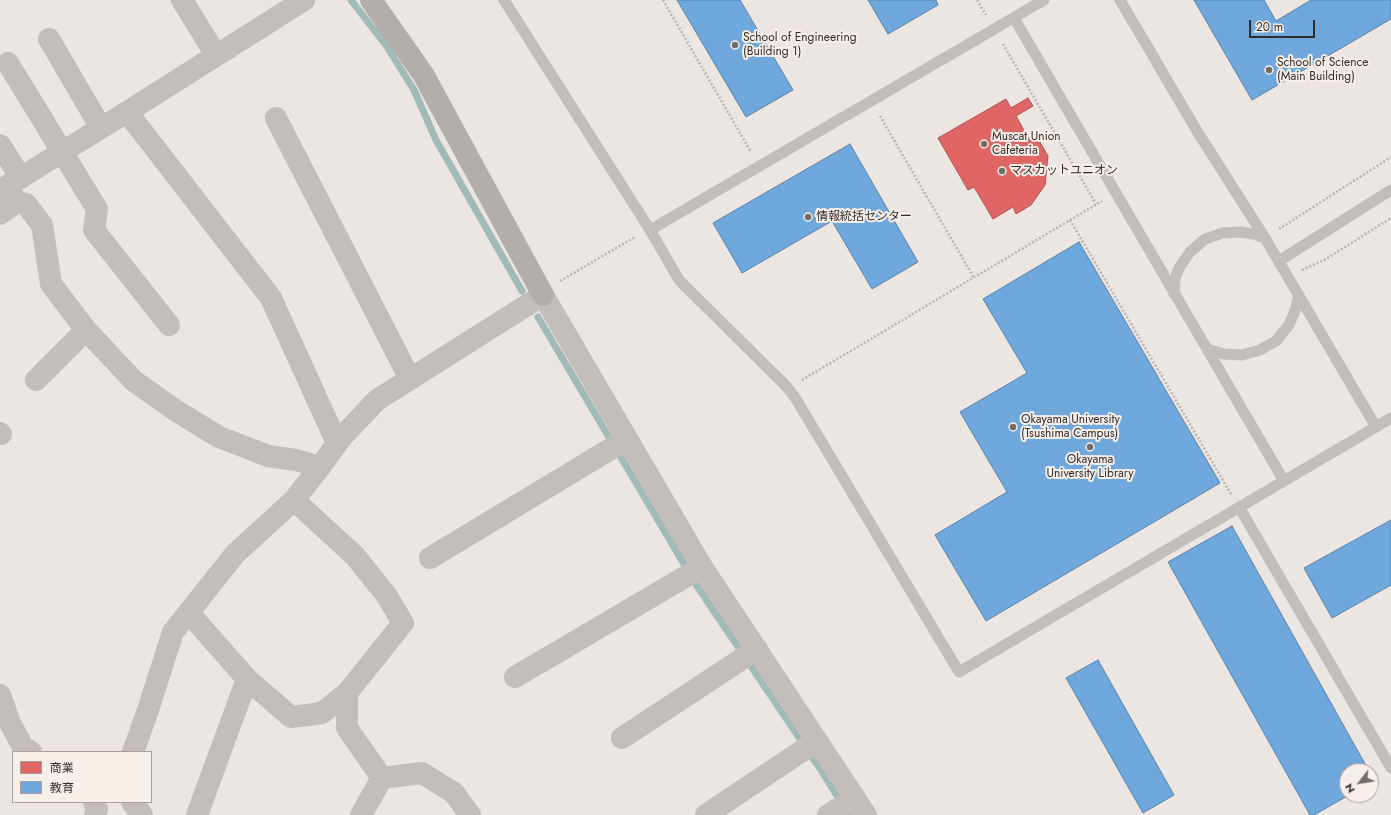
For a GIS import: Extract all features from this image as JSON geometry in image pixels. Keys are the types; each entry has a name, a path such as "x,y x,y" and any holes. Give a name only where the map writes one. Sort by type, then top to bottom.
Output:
{"street":[{"path":"182,0 216,55"},
{"path":"9,194 62,152 304,0"},
{"path":"371,0 423,74 542,293 618,444 695,571 810,746 847,808"},
{"path":"49,39 101,128"},
{"path":"8,63 96,209 94,230 170,325"},
{"path":"127,112 271,298 337,443"},
{"path":"276,118 410,379"},
{"path":"0,145 9,194 26,204 42,225 51,284 86,330 134,381 175,410 219,436 268,456 296,460 320,467"},
{"path":"133,751 173,632 235,554 294,500 337,443 377,400 542,293"},
{"path":"36,380 86,330"},
{"path":"430,558 618,444"},
{"path":"189,613 247,679 291,717 322,714 347,693 403,623 387,596 355,556 294,500"},
{"path":"515,676 695,571"},
{"path":"622,738 749,654"},
{"path":"197,815 247,679"},
{"path":"347,693 347,728 382,778"},
{"path":"0,695 10,723 23,747 29,751"},
{"path":"706,815 810,746"},
{"path":"382,778 422,773 454,793 470,815"},
{"path":"361,815 382,778"},
{"path":"94,803 97,809 95,815"},
{"path":"133,803 142,815"}],"lane":[{"path":"504,0 650,230 680,280 788,388 796,399 959,672 1391,418"},
{"path":"650,230 1044,0"},
{"path":"1120,0 1197,132 1288,276 1376,427"},
{"path":"1014,18 1284,481"},
{"path":"1278,261 1391,190"},
{"path":"1174,294 1179,268 1190,252 1205,239 1223,233 1241,232 1265,238"},
{"path":"1207,349 1224,354 1242,355 1260,350 1276,341 1289,325 1295,311 1299,295"},
{"path":"1239,507 1391,768"}],"path":[{"path":"663,0 760,166"},
{"path":"977,0 1096,204"},
{"path":"871,101 974,278"},
{"path":"1265,238 1391,157"},
{"path":"788,388 1116,193"},
{"path":"1288,276 1326,259 1391,218"},
{"path":"1070,220 1144,349 1239,507"},
{"path":"542,293 650,230"}],"building: 商業":[{"name":"マスカットユニオン","path":"1028,98 1033,106 1016,116 1030,141 1037,137 1048,156 1045,185 1031,205 1016,214 1013,207 993,219 974,187 968,190 938,138 1006,99 1011,108"}],"building: 教育":[{"name":"School of Engineering (Building 1)","path":"677,0 740,0 793,90 746,117"},
{"name":"School of Engineering (Building 1)","path":"868,0 936,0 938,5 888,34"},
{"name":"School of Science (Main Building)","path":"1194,0 1264,0 1276,21 1311,0 1391,0 1391,19 1252,100"},
{"name":"情報統括センター","path":"850,144 918,262 872,289 832,221 742,273 713,223"},
{"name":"Okayama University Library","path":"1079,242 1220,483 986,621 935,535 1007,492 960,412 1027,373 983,299"},
{"path":"1391,520 1391,585 1332,618 1304,568"},
{"path":"1232,526 1365,763 1339,763 1339,801 1314,815 1310,815 1168,562"},
{"path":"1098,660 1174,795 1143,813 1066,678"}],"waterway":[{"path":"351,0 386,45 414,90 436,140 522,291"},
{"path":"538,317 697,586 821,770 849,815"}],"place":[{"name":"School of Engineering (Building 1)","path":"735,45"},
{"name":"School of Science (Main Building)","path":"1269,70"},
{"name":"Muscat Union Cafeteria","path":"984,144"},
{"name":"マスカットユニオン","path":"1002,171"},
{"name":"情報統括センター","path":"808,217"},
{"name":"Okayama University (Tsushima Campus)","path":"1013,427"},
{"name":"Okayama University Library","path":"1090,447"}]}
